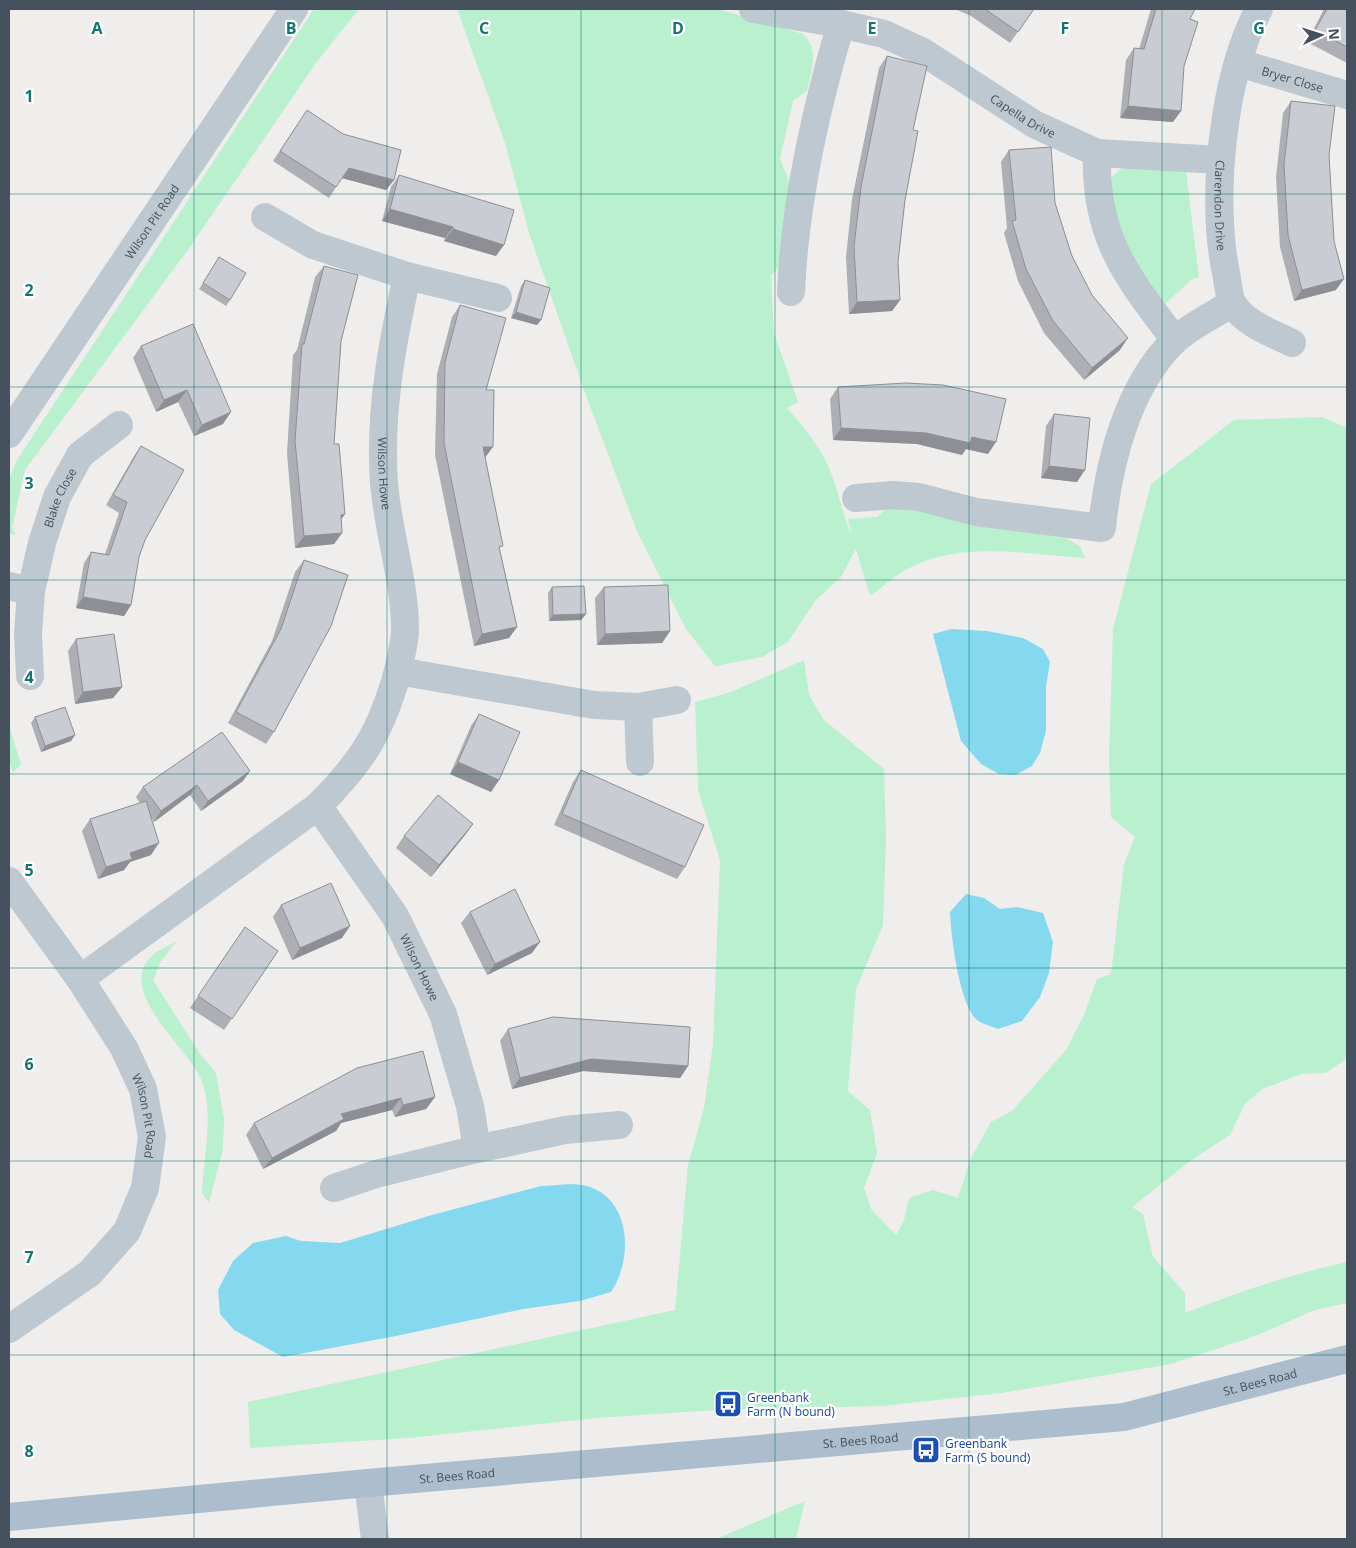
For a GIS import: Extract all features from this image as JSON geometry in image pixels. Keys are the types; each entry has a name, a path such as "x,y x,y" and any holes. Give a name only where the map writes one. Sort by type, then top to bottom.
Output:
{"main road":[{"name":"St. Bees Road","path":"9,1518 368,1483 1124,1417 1347,1358"}],"street":[{"name":"Wilson Pit Road","path":"9,434 294,9"},
{"name":"Capella Drive","path":"753,9 841,24 884,34 924,52 1034,124 1097,153 1220,160"},
{"name":"Clarendon Drive","path":"1232,303 1223,261 1220,160 1239,63 1252,21 1259,9"},
{"path":"791,292 793,239 800,191 823,84 841,24"},
{"name":"Bryer Close","path":"1239,63 1347,95"},
{"path":"1097,153 1096,179 1100,213 1112,246 1129,278 1175,340"},
{"path":"265,217 313,245 407,276 498,298"},
{"name":"Wilson Howe","path":"80,979 318,806 349,775 372,740 388,706 398,671 405,632 402,589 391,536 384,483 383,414 392,349 407,276"},
{"path":"856,498 893,495 920,497 976,512 1102,528 1112,469 1130,408 1151,369 1175,340 1232,303 1251,323 1292,343"},
{"name":"Blake Close","path":"30,676 28,634 20,589 42,543 58,497 80,455 119,425"},
{"path":"398,671 594,705 638,707 677,700"},
{"path":"638,707 640,762"},
{"name":"Wilson Howe","path":"318,806 395,916 443,1014 470,1106 477,1149"},
{"name":"Wilson Pit Road","path":"9,881 80,979 124,1048 143,1089 152,1137 145,1188 128,1231 90,1273 9,1329"},
{"path":"334,1188 376,1174 477,1149 565,1130 619,1125"},
{"path":"368,1483 375,1539"}],"green space":[{"path":"314,9 359,9 316,63 190,247 25,470 12,528 16,535 9,533 9,479 17,460"},
{"path":"457,9 718,9 803,34 811,47 813,61 807,91 793,101 780,159 790,183 782,263 771,276 774,333 798,402 787,408 823,455 834,481 852,536 848,519 877,517 886,508 911,507 1064,537 1080,546 1085,558 992,551 946,555 925,561 904,571 870,596 856,549 841,577 815,601 788,642 762,657 715,666 686,629 637,531 584,390 529,233 505,143"},
{"path":"1130,167 1186,172 1199,277 1191,280 1165,304 1148,285 1118,236 1109,180 1120,169"},
{"path":"1322,417 1347,428 1347,1058 1326,1073 1301,1074 1262,1089 1245,1104 1230,1135 1190,1161 1132,1207 1143,1214 1153,1257 1185,1293 1185,1313 1265,1284 1347,1262 1347,1303 1315,1310 1255,1336 1171,1364 1001,1393 883,1406 716,1410 597,1418 408,1438 250,1448 248,1402 675,1310 688,1165 704,1108 713,1044 720,860 698,790 695,702 731,692 804,660 809,695 824,720 884,769 886,840 883,925 856,989 848,1091 870,1110 877,1153 864,1188 871,1209 896,1235 904,1220 909,1198 933,1190 958,1198 971,1158 991,1122 1012,1111 1066,1050 1084,1015 1097,979 1111,974 1124,864 1135,837 1111,817 1109,759 1113,629 1151,484 1234,420"},
{"path":"9,725 21,764 13,773 9,760"},
{"path":"177,941 161,961 153,980 200,1054 216,1073 224,1118 223,1149 209,1203 202,1193 208,1119 205,1091 201,1079 193,1066 156,1017 146,999 142,982 144,966 156,952"},
{"path":"805,1501 796,1539 716,1539"}],"water":[{"path":"951,629 987,631 1023,638 1043,649 1050,662 1046,686 1046,731 1040,753 1032,766 1015,775 999,774 981,764 961,741 933,634"},
{"path":"966,894 984,898 1000,909 1017,907 1043,913 1053,942 1049,973 1040,997 1022,1021 998,1029 977,1020 965,1000 954,952 950,912"},
{"path":"570,1184 587,1186 602,1193 613,1204 620,1217 624,1232 625,1248 623,1264 611,1292 580,1301 523,1309 396,1336 283,1357 234,1330 220,1314 218,1290 233,1261 253,1243 286,1236 301,1241 340,1243 432,1215 541,1186"}],"building":[{"path":"985,9 1034,9 1018,32"},
{"path":"1156,9 1195,9 1190,19 1198,22 1184,66 1181,111 1128,106 1134,48 1144,49"},
{"path":"1327,9 1347,9 1347,47 1315,30"},
{"path":"887,56 927,66 913,130 918,131 905,200 898,262 900,300 857,302 854,246 861,187"},
{"path":"1291,101 1335,106 1329,155 1334,241 1344,279 1302,290 1288,235 1284,165"},
{"path":"307,110 343,134 401,150 394,180 349,168 336,187 280,151"},
{"path":"1051,147 1055,203 1072,256 1092,295 1128,338 1092,368 1053,321 1026,269 1012,221 1016,220 1009,150"},
{"path":"399,175 514,210 504,245 453,229 453,227 390,209"},
{"path":"219,257 246,273 230,300 203,283"},
{"path":"324,266 358,275 341,341 334,444 339,444 345,514 341,515 342,533 304,536 295,441 302,344 304,344"},
{"path":"525,280 550,288 541,320 516,312"},
{"path":"460,305 506,318 486,390 494,390 493,447 483,447 503,546 499,547 517,627 482,634 444,443 445,362"},
{"path":"193,324 231,412 202,425 187,390 164,400 141,346"},
{"path":"906,383 943,385 1006,399 996,442 972,437 970,443 926,433 841,428 838,387"},
{"path":"1054,414 1090,418 1085,470 1049,466"},
{"path":"141,446 184,470 145,540 139,557 131,605 83,597 91,552 109,555 127,502 113,495"},
{"path":"304,560 348,575 331,626 274,732 236,712 281,629"},
{"path":"668,585 670,631 605,634 604,587"},
{"path":"584,586 586,614 553,615 552,587"},
{"path":"114,634 122,687 83,692 76,639"},
{"path":"65,707 75,735 45,746 35,717"},
{"path":"479,714 520,732 499,780 458,762"},
{"path":"222,732 250,771 208,801 197,785 161,811 143,787"},
{"path":"581,770 704,825 685,867 562,814"},
{"path":"438,795 473,824 439,865 404,836"},
{"path":"146,801 159,843 130,853 132,859 106,867 90,819"},
{"path":"331,883 350,926 300,948 281,905"},
{"path":"515,889 540,942 495,964 470,912"},
{"path":"245,927 278,951 232,1019 198,996"},
{"path":"553,1017 690,1027 688,1066 591,1059 520,1078 508,1029"},
{"path":"423,1051 435,1097 403,1105 401,1098 341,1114 344,1119 272,1158 254,1123 357,1068"}],"place":[{"name":"Greenbank Farm (N bound)","path":"728,1404"},
{"name":"Greenbank Farm (S bound)","path":"926,1450"}]}
